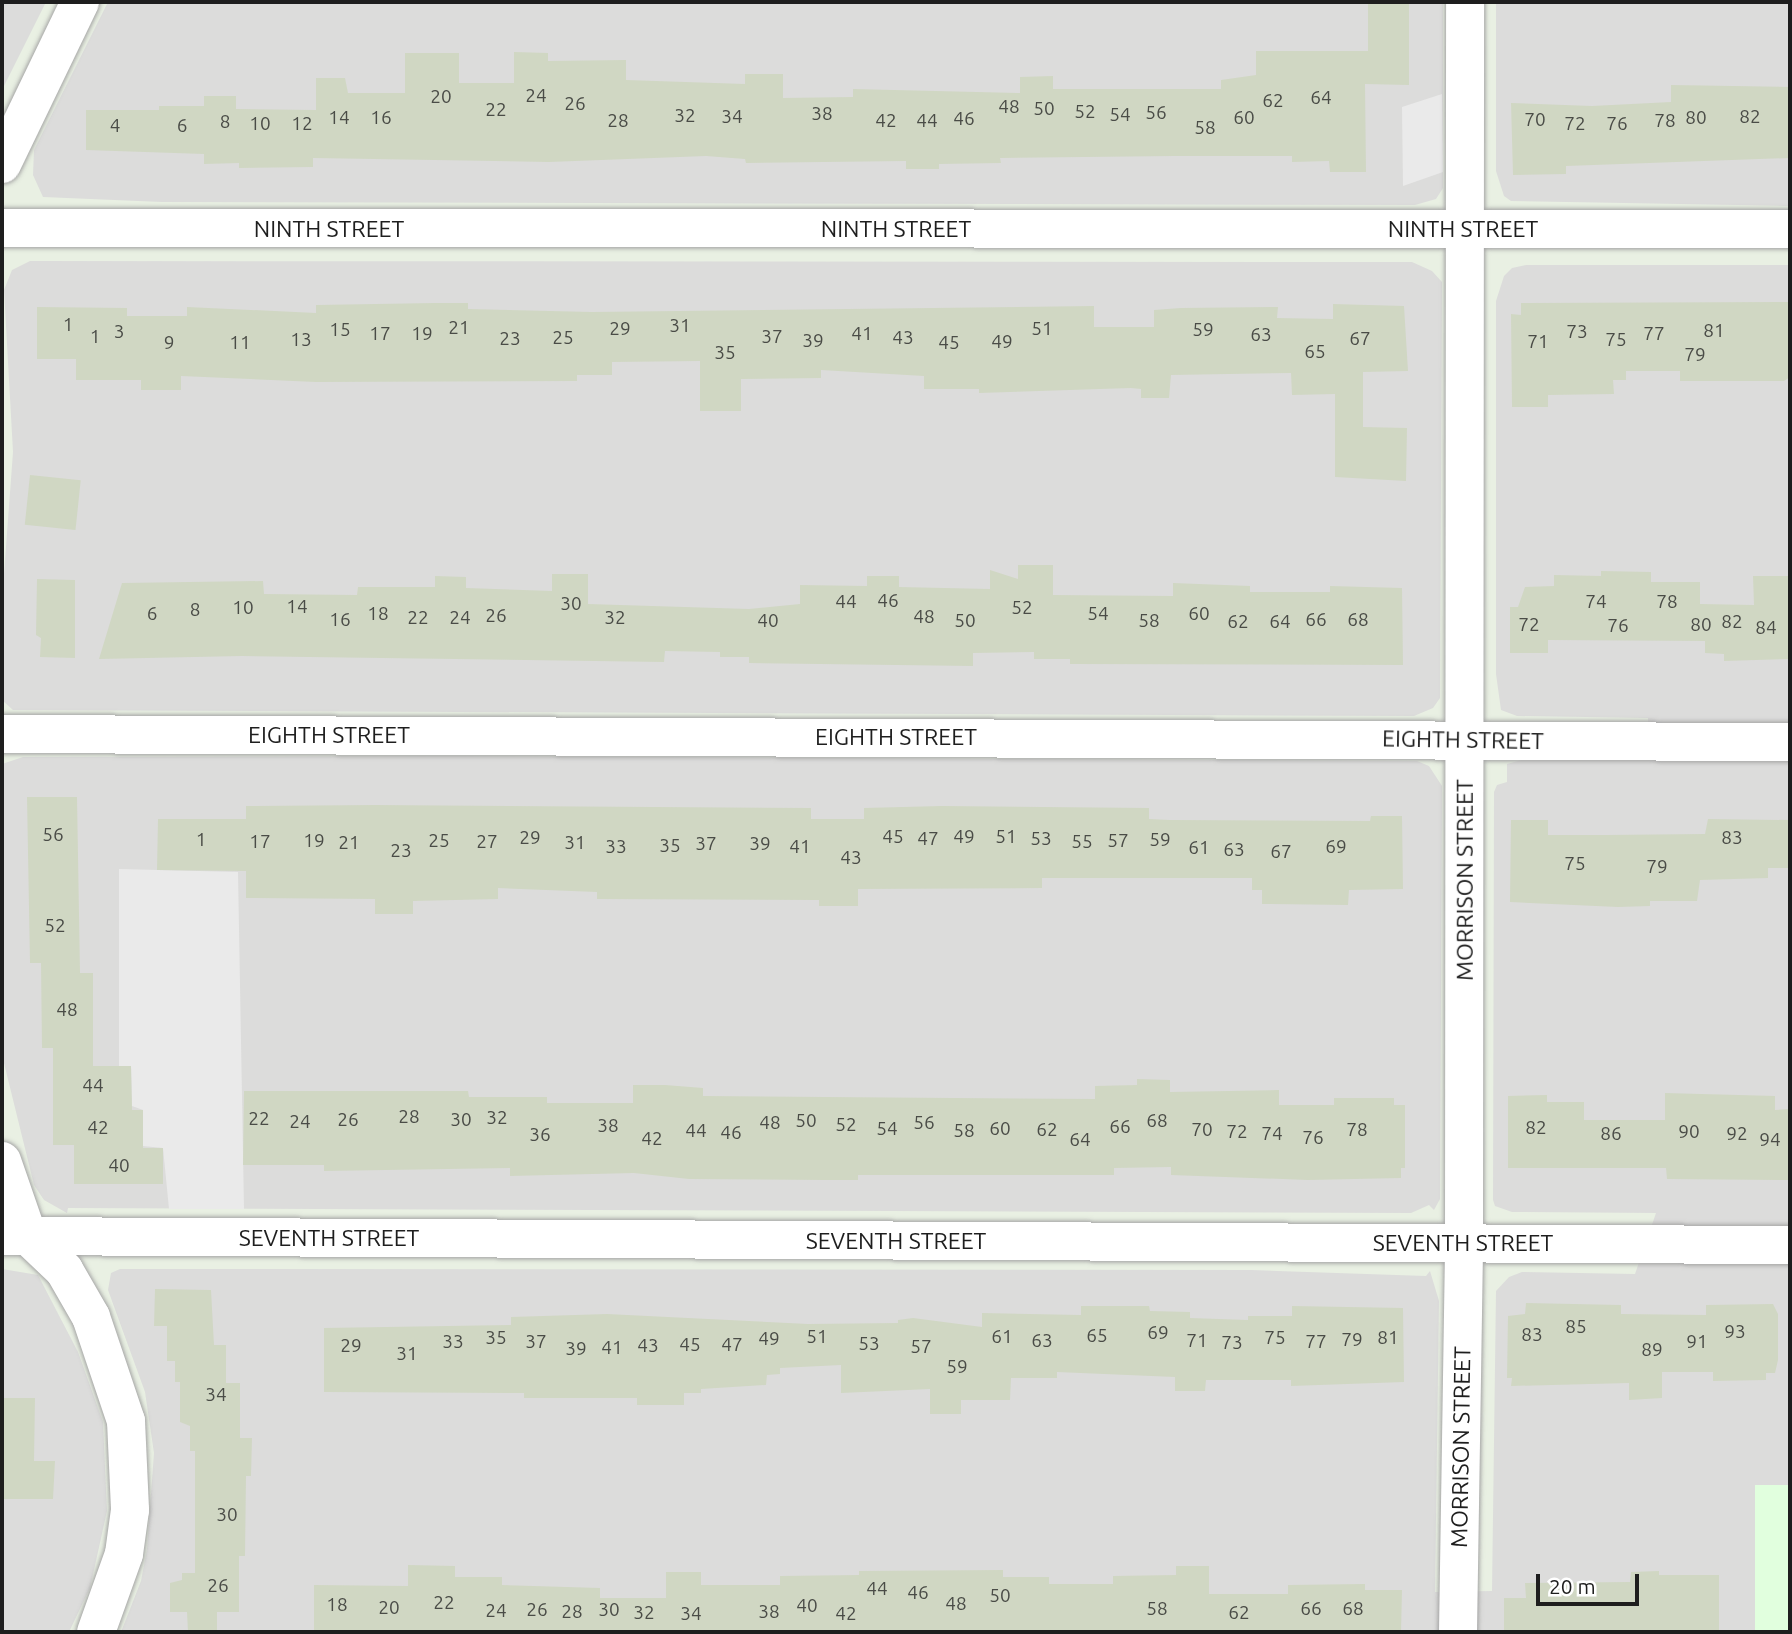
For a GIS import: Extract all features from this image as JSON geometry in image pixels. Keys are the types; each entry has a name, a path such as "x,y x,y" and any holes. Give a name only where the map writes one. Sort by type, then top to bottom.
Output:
{"street":[{"path":"2,164 80,2"},
{"name":"MORRISON STREET","path":"1458,1632 1464,1244 1465,2"},
{"name":"NINTH STREET","path":"2,228 1790,229"},
{"name":"EIGHTH STREET","path":"2,734 1790,742"},
{"path":"2,1161 15,1236 64,1270 91,1317 127,1421 131,1463 127,1532 113,1594 96,1632"},
{"name":"SEVENTH STREET","path":"15,1236 1790,1245"}],"shaded area":[{"path":"2,2 46,2 2,90"},
{"path":"108,2 1443,2 1443,188 1436,199 1415,205 162,202 43,197 33,175 34,150"},
{"path":"1496,2 1790,2 1790,206 1511,201 1504,196 1496,171"},
{"path":"1442,94 1443,172 1403,186 1402,107"},
{"path":"30,261 1412,262 1432,271 1442,282 1440,698 1433,708 1414,716 13,710 2,700 2,601 13,452 4,290 12,270"},
{"path":"1526,265 1790,265 1790,1485 1755,1485 1755,1632 121,1632 141,1581 147,1549 154,1453 145,1392 108,1290 111,1273 120,1269 1251,1270 1426,1276 1430,1271 1439,1301 1435,1592 1492,1591 1496,1291 1509,1277 1522,1272 1635,1274 1656,1213 1512,1212 1495,1206 1493,1200 1494,792 1497,785 1507,782 1507,764 1525,759 1648,759 1648,718 1517,716 1501,710 1496,674 1496,301 1504,276 1512,268"},
{"path":"453,756 1417,761 1429,766 1442,786 1440,1199 1434,1210 1429,1205 1411,1213 68,1208 67,1213 44,1200 34,1185 2,1055 2,764 23,757"},
{"path":"119,869 238,872 244,1209 169,1209 163,1148 143,1146 143,1110 132,1106 131,1066 119,1066"},
{"path":"2,1269 38,1275 78,1352 103,1422 107,1511 90,1588 69,1632 2,1632"},
{"path":"1755,1485 1790,1485 1790,1632 1755,1632"}],"building":[{"path":"1409,2 1409,85 1365,84 1366,172 1330,172 1329,161 1292,162 1292,156 1000,158 1001,163 939,164 939,169 906,169 906,161 746,163 745,159 706,156 549,162 313,158 313,167 239,168 239,163 204,164 204,154 86,150 86,110 159,110 159,106 204,106 204,96 236,96 236,109 316,110 316,78 345,78 348,93 405,93 405,53 459,53 459,83 514,83 514,52 548,53 548,61 626,60 626,80 745,84 745,74 783,74 783,98 853,97 853,89 1020,93 1020,77 1053,76 1053,89 1221,89 1221,80 1256,75 1256,51 1368,51 1368,3"},
{"path":"1671,85 1790,87 1790,158 1566,166 1566,174 1513,175 1511,103 1592,106 1671,102"},
{"path":"1790,302 1790,377 1784,381 1680,381 1680,371 1626,371 1626,380 1613,380 1614,394 1548,395 1548,407 1512,407 1511,314 1521,315 1521,303"},
{"path":"468,303 468,309 592,312 1094,306 1094,327 1154,327 1154,310 1181,308 1278,307 1277,318 1333,319 1333,304 1404,306 1408,371 1363,372 1363,427 1407,428 1406,481 1335,477 1335,394 1292,395 1291,373 1171,375 1169,398 1141,398 1141,389 1131,388 979,393 979,389 924,389 924,376 821,370 821,378 741,379 741,411 700,411 700,361 612,362 612,375 577,375 577,381 316,382 181,376 181,390 141,390 141,380 76,380 76,359 37,359 37,307 127,308 127,316 187,316 187,307 316,313 316,305"},
{"path":"30,475 81,480 75,530 25,525"},
{"path":"1018,565 1053,565 1053,595 1173,596 1173,583 1250,586 1250,592 1330,592 1330,586 1402,588 1403,665 1070,664 1070,659 1034,659 1034,652 973,653 973,666 749,663 749,657 720,657 720,652 665,651 664,662 242,656 99,659 122,583 263,581 264,594 357,595 358,587 435,587 435,576 466,577 466,588 552,591 552,574 588,574 588,604 749,609 800,604 800,585 867,586 867,576 899,576 899,587 990,589 990,570 1018,579"},
{"path":"1601,571 1651,572 1651,582 1700,582 1700,604 1754,605 1753,576 1790,576 1790,659 1724,661 1724,654 1705,653 1705,641 1548,640 1548,653 1510,653 1510,607 1518,607 1525,587 1554,586 1554,575 1601,576"},
{"path":"37,579 75,580 75,658 40,657 41,638 36,635"},
{"path":"27,797 77,797 80,973 93,973 93,1066 131,1066 132,1110 143,1110 143,1148 163,1148 163,1184 74,1184 74,1145 53,1145 53,1048 42,1048 41,963 30,963"},
{"path":"246,806 811,808 811,819 864,819 864,808 942,806 1149,808 1149,819 1170,820 1370,821 1371,816 1402,816 1403,889 1349,890 1348,905 1262,904 1262,890 1252,890 1252,878 1042,878 1042,888 858,889 858,906 819,906 819,900 597,899 597,892 498,888 498,899 413,901 413,914 375,914 375,899 246,898 246,871 157,870 158,819 246,819"},
{"path":"1708,819 1790,820 1790,868 1768,868 1768,878 1700,880 1697,901 1650,901 1650,906 1618,907 1510,902 1511,820 1548,820 1548,835 1605,835 1705,834"},
{"path":"1137,1079 1170,1080 1170,1092 1279,1090 1279,1105 1334,1105 1334,1098 1394,1098 1394,1105 1405,1105 1405,1168 1401,1168 1401,1178 1308,1180 1171,1175 1171,1167 1114,1168 1114,1175 858,1175 858,1180 826,1180 689,1179 634,1173 510,1176 510,1168 324,1171 324,1165 243,1165 244,1091 468,1091 469,1097 547,1097 547,1103 633,1103 633,1085 665,1085 703,1088 703,1096 1095,1099 1095,1086 1137,1085"},
{"path":"1665,1093 1775,1096 1775,1110 1790,1109 1790,1180 1667,1179 1666,1168 1508,1168 1508,1096 1547,1095 1547,1102 1584,1102 1584,1120 1665,1120"},
{"path":"155,1289 211,1290 214,1345 226,1345 226,1383 240,1383 240,1438 252,1438 251,1476 246,1476 245,1556 239,1556 239,1612 217,1612 217,1632 188,1632 187,1612 170,1612 170,1583 182,1580 182,1573 195,1573 195,1451 190,1451 190,1426 180,1422 180,1382 175,1382 175,1361 167,1361 167,1326 154,1326"},
{"path":"1526,1303 1621,1305 1621,1314 1706,1315 1706,1305 1773,1304 1778,1314 1778,1360 1775,1373 1766,1373 1766,1380 1713,1381 1713,1372 1662,1372 1662,1398 1629,1400 1629,1383 1511,1386 1512,1378 1507,1378 1508,1316 1525,1314"},
{"path":"1081,1306 1149,1306 1150,1311 1190,1312 1190,1318 1248,1320 1248,1316 1292,1316 1292,1306 1403,1308 1404,1382 1291,1386 1291,1380 1206,1380 1205,1391 1175,1391 1175,1377 1057,1372 1057,1378 1011,1378 1010,1400 961,1400 961,1414 930,1414 930,1389 841,1393 841,1365 780,1368 780,1374 767,1375 766,1385 701,1389 701,1393 684,1393 684,1405 637,1405 637,1398 524,1398 524,1393 324,1392 324,1328 511,1325 511,1317 607,1314 808,1324 898,1323 898,1320 913,1318 982,1327 982,1313 1081,1315"},
{"path":"2,1398 35,1398 34,1461 55,1461 53,1499 2,1499"},
{"path":"408,1565 455,1566 455,1577 502,1577 502,1585 600,1588 600,1598 666,1598 666,1572 701,1572 701,1585 780,1585 780,1576 859,1575 859,1571 1003,1570 1003,1577 1049,1577 1049,1584 1113,1584 1113,1576 1176,1575 1176,1566 1209,1566 1209,1594 1288,1594 1288,1585 1365,1584 1365,1590 1402,1590 1401,1632 314,1632 314,1585 408,1586"},
{"path":"1659,1571 1659,1575 1719,1575 1719,1632 1504,1632 1504,1598 1526,1598 1525,1583 1630,1582 1631,1572"}]}
